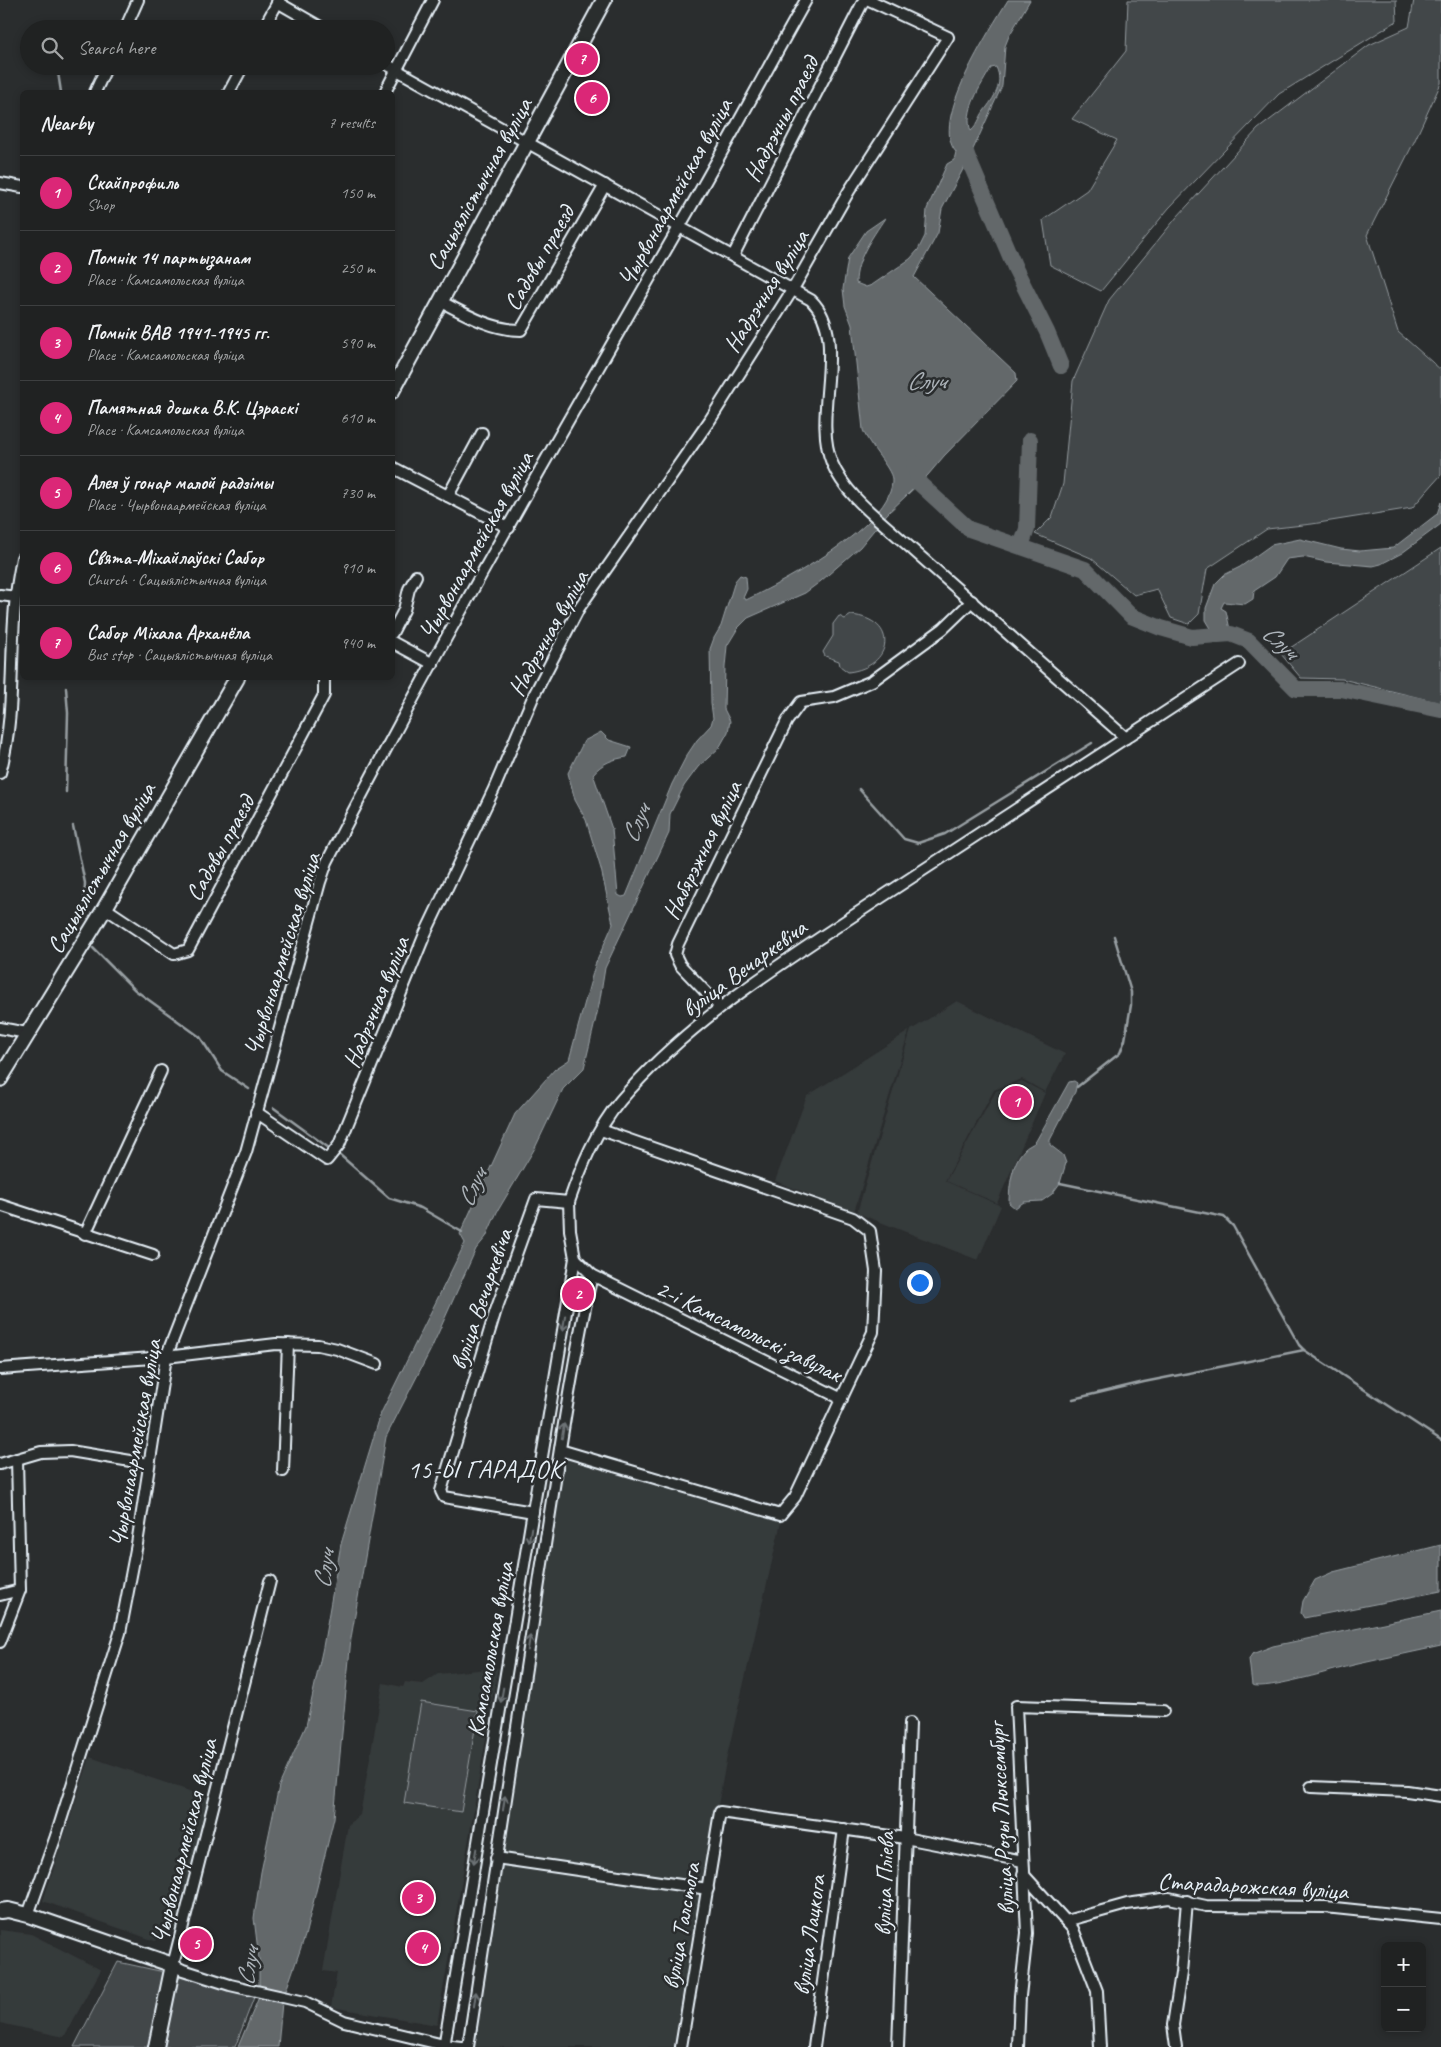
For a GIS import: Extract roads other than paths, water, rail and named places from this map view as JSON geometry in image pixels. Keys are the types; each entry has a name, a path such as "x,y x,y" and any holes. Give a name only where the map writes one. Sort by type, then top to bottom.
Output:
{"main road":[{"name":"Сацыялістычная вуліца","path":"395,385 604,0"},
{"name":"Сацыялістычная вуліца","path":"0,1079 105,908 236,680"},
{"path":"0,1911 8,1910 28,1915 173,1965 156,2047"}],"street":[{"path":"129,20 138,0"},
{"path":"433,0 396,70 811,300 818,307 826,324 830,357 825,427 827,446 832,464 843,482 886,527 1126,738 1239,664"},
{"name":"Чырвонаармейская вуліца","path":"28,1915 56,1836 120,1633 137,1544 166,1357 246,1152 325,869 390,742 571,414 680,227 806,0"},
{"name":"Надрэчны праезд","path":"732,256 864,0"},
{"name":"Надрэчная вуліца","path":"256,1112 327,1160 339,1145 425,934 494,789 534,695 579,608 710,420 793,289 849,191 948,36 869,0"},
{"path":"268,20 278,1 309,20"},
{"path":"96,90 103,75"},
{"path":"230,90 238,75"},
{"path":"386,90 394,75"},
{"path":"0,183 20,187"},
{"name":"Садовы праезд","path":"440,301 480,321 511,330 520,330 605,185"},
{"path":"448,496 482,432"},
{"path":"395,469 509,528"},
{"path":"0,773 12,693 16,597 20,571"},
{"path":"395,627 404,610 409,589 416,576"},
{"path":"0,595 16,597"},
{"name":"Набярэжная вуліца","path":"720,1008 680,965 675,955 678,944 770,752 787,721 801,702 834,697 872,681 943,629 972,601"},
{"path":"395,644 433,664"},
{"name":"Садовы праезд","path":"105,908 174,954 188,950 324,695 324,680"},
{"name":"вуліца Вечаркевіча","path":"534,1512 444,1497 441,1491 495,1313 536,1199 569,1202 581,1167 601,1130 620,1102 663,1056 692,1029 796,953 1126,738"},
{"path":"0,1028 27,1034"},
{"path":"85,1234 162,1071"},
{"name":"2-і Камсамольскі завулак","path":"575,1258 592,1276 842,1399 873,1332 876,1271 870,1231 853,1218 601,1130"},
{"path":"569,1202 570,1230 575,1258"},
{"path":"0,1205 153,1255"},
{"name":"Камсамольская вуліца","path":"444,2046 575,1258"},
{"name":"Камсамольская вуліца","path":"468,2047 560,1450 580,1331 592,1276"},
{"path":"283,1471 288,1344"},
{"path":"0,1369 166,1357 261,1345 288,1344 318,1345 337,1349 377,1364"},
{"path":"560,1450 780,1514 795,1497 842,1399"},
{"path":"0,1464 41,1452 70,1451 149,1464"},
{"path":"0,1642 20,1590 17,1460"},
{"name":"Чырвонаармейская вуліца","path":"173,1965 270,1581"},
{"path":"0,1595 20,1590"},
{"name":"вуліца Розы Люксембург","path":"1018,2047 1020,1996 1027,1933 1016,1706 1163,1711"},
{"name":"вуліца Пліева","path":"898,2047 910,1723"},
{"path":"1311,1787 1407,1791 1441,1796"},
{"name":"вуліца Талстога","path":"681,2047 720,1812 844,1829"},
{"path":"844,1829 906,1838 1023,1862"},
{"name":"вуліца Лацкога","path":"814,2047 844,1829"},
{"path":"496,1858 708,1889"},
{"path":"1023,1874 1073,1929 1097,1991 1100,2047"},
{"name":"Старадарожская вуліца","path":"1066,1921 1127,1904 1169,1898 1206,1906 1325,1907 1441,1919"},
{"path":"1176,2047 1174,2025 1181,1973 1187,1901"},
{"path":"173,1965 182,1970 253,1990 305,2002 344,2021 444,2046 461,2047"}],"water":[{"name":"Случ","path":"1008,0 1030,0 1005,46 1002,86 970,156 942,209 938,233 914,277 1016,373 1017,381 928,475 887,514 860,547 805,593 748,618 738,628 727,646 724,709 730,721 728,732 719,748 698,767 684,786 670,814 669,833 605,968 599,1005 584,1068 563,1089 535,1148 497,1212 486,1237 476,1249 431,1349 386,1437 351,1638 334,1818 305,1936 282,2002 278,2047 238,2047 259,1997 259,1959 254,1918 261,1872 279,1786 306,1726 323,1647 341,1544 381,1413 465,1243 460,1234 515,1114 555,1069 569,1060 595,965 613,924 601,869 586,820 575,800 568,773 584,741 601,732 609,740 631,747 627,757 608,762 593,774 612,829 618,895 626,896 672,784 687,755 697,740 711,725 713,718 710,649 721,626 735,581 740,575 746,577 747,589 743,598 746,600 784,580 833,550 856,533 875,514 888,496 892,479 891,474 863,430 852,325 845,306 843,289 848,258 866,231 885,218 862,257 856,283 866,287 872,285 910,259 918,250 925,236 927,209 947,164 954,160 956,152 950,138 950,120 956,99 977,53","holes":["996,67 998,73 997,90 971,131 969,115 974,99 991,68"]},
{"path":"1441,502 1441,524 1402,553 1381,564 1373,566 1326,562 1303,557 1287,559 1275,577 1254,591 1253,599 1245,604 1224,602 1221,608 1226,611 1231,634 1215,635 1206,620 1206,608 1215,584 1224,575 1240,567 1271,545 1300,539 1341,549 1360,551 1393,548 1437,514"},
{"path":"1074,1081 1077,1083 1075,1092 1050,1140 1050,1145 1063,1155 1066,1163 1060,1183 1052,1194 1042,1201 1024,1202 1015,1208 1009,1203 1009,1197 1012,1175 1017,1161 1025,1149 1036,1141 1069,1082"},
{"path":"1441,1545 1441,1591 1304,1618 1301,1613 1303,1601 1315,1580 1333,1572"},
{"path":"1441,1611 1441,1646 1287,1682 1272,1685 1252,1685 1249,1659 1252,1654 1273,1646"}],"waterway":[{"path":"58,75 61,90"},
{"path":"102,90 109,75"},
{"path":"962,141 1016,270 1047,332 1061,366"},
{"path":"1021,546 1027,529 1030,440"},
{"name":"Случ","path":"914,463 919,483 969,529 1085,569 1131,616 1161,628 1192,637 1231,634 1249,641 1296,689 1341,689 1441,710"},
{"path":"66,688 68,713 66,792"},
{"path":"859,789 904,839 918,843 945,834 1092,743"},
{"path":"73,826 85,883 83,920"},
{"path":"1077,1087 1120,1053 1125,1040 1131,1005 1131,992 1114,936"},
{"path":"93,948 135,990 200,1037 222,1071 249,1089"},
{"path":"274,1108 329,1148"},
{"path":"340,1155 389,1198 421,1208 462,1232"},
{"path":"1060,1183 1224,1217 1233,1226 1299,1345 1441,1440"},
{"path":"1073,1399 1144,1382 1304,1350"}],"place":[{"name":"Сабор Міхала Арханёла","path":"582,59"},
{"name":"Свята-Міхайлаўскі Сабор","path":"592,98"},
{"name":"Скайпрофиль","path":"1016,1102"},
{"name":"Помнік 14 партызанам","path":"578,1294"},
{"name":"Помнік ВАВ 1941-1945 гг.","path":"418,1898"},
{"name":"Алея ў гонар малой радзімы","path":"196,1944"},
{"name":"Памятная дошка В.К. Цэраскі","path":"423,1948"}],"district":[{"name":"15-Ы ГАРАДОК","path":"485,1469"}]}
